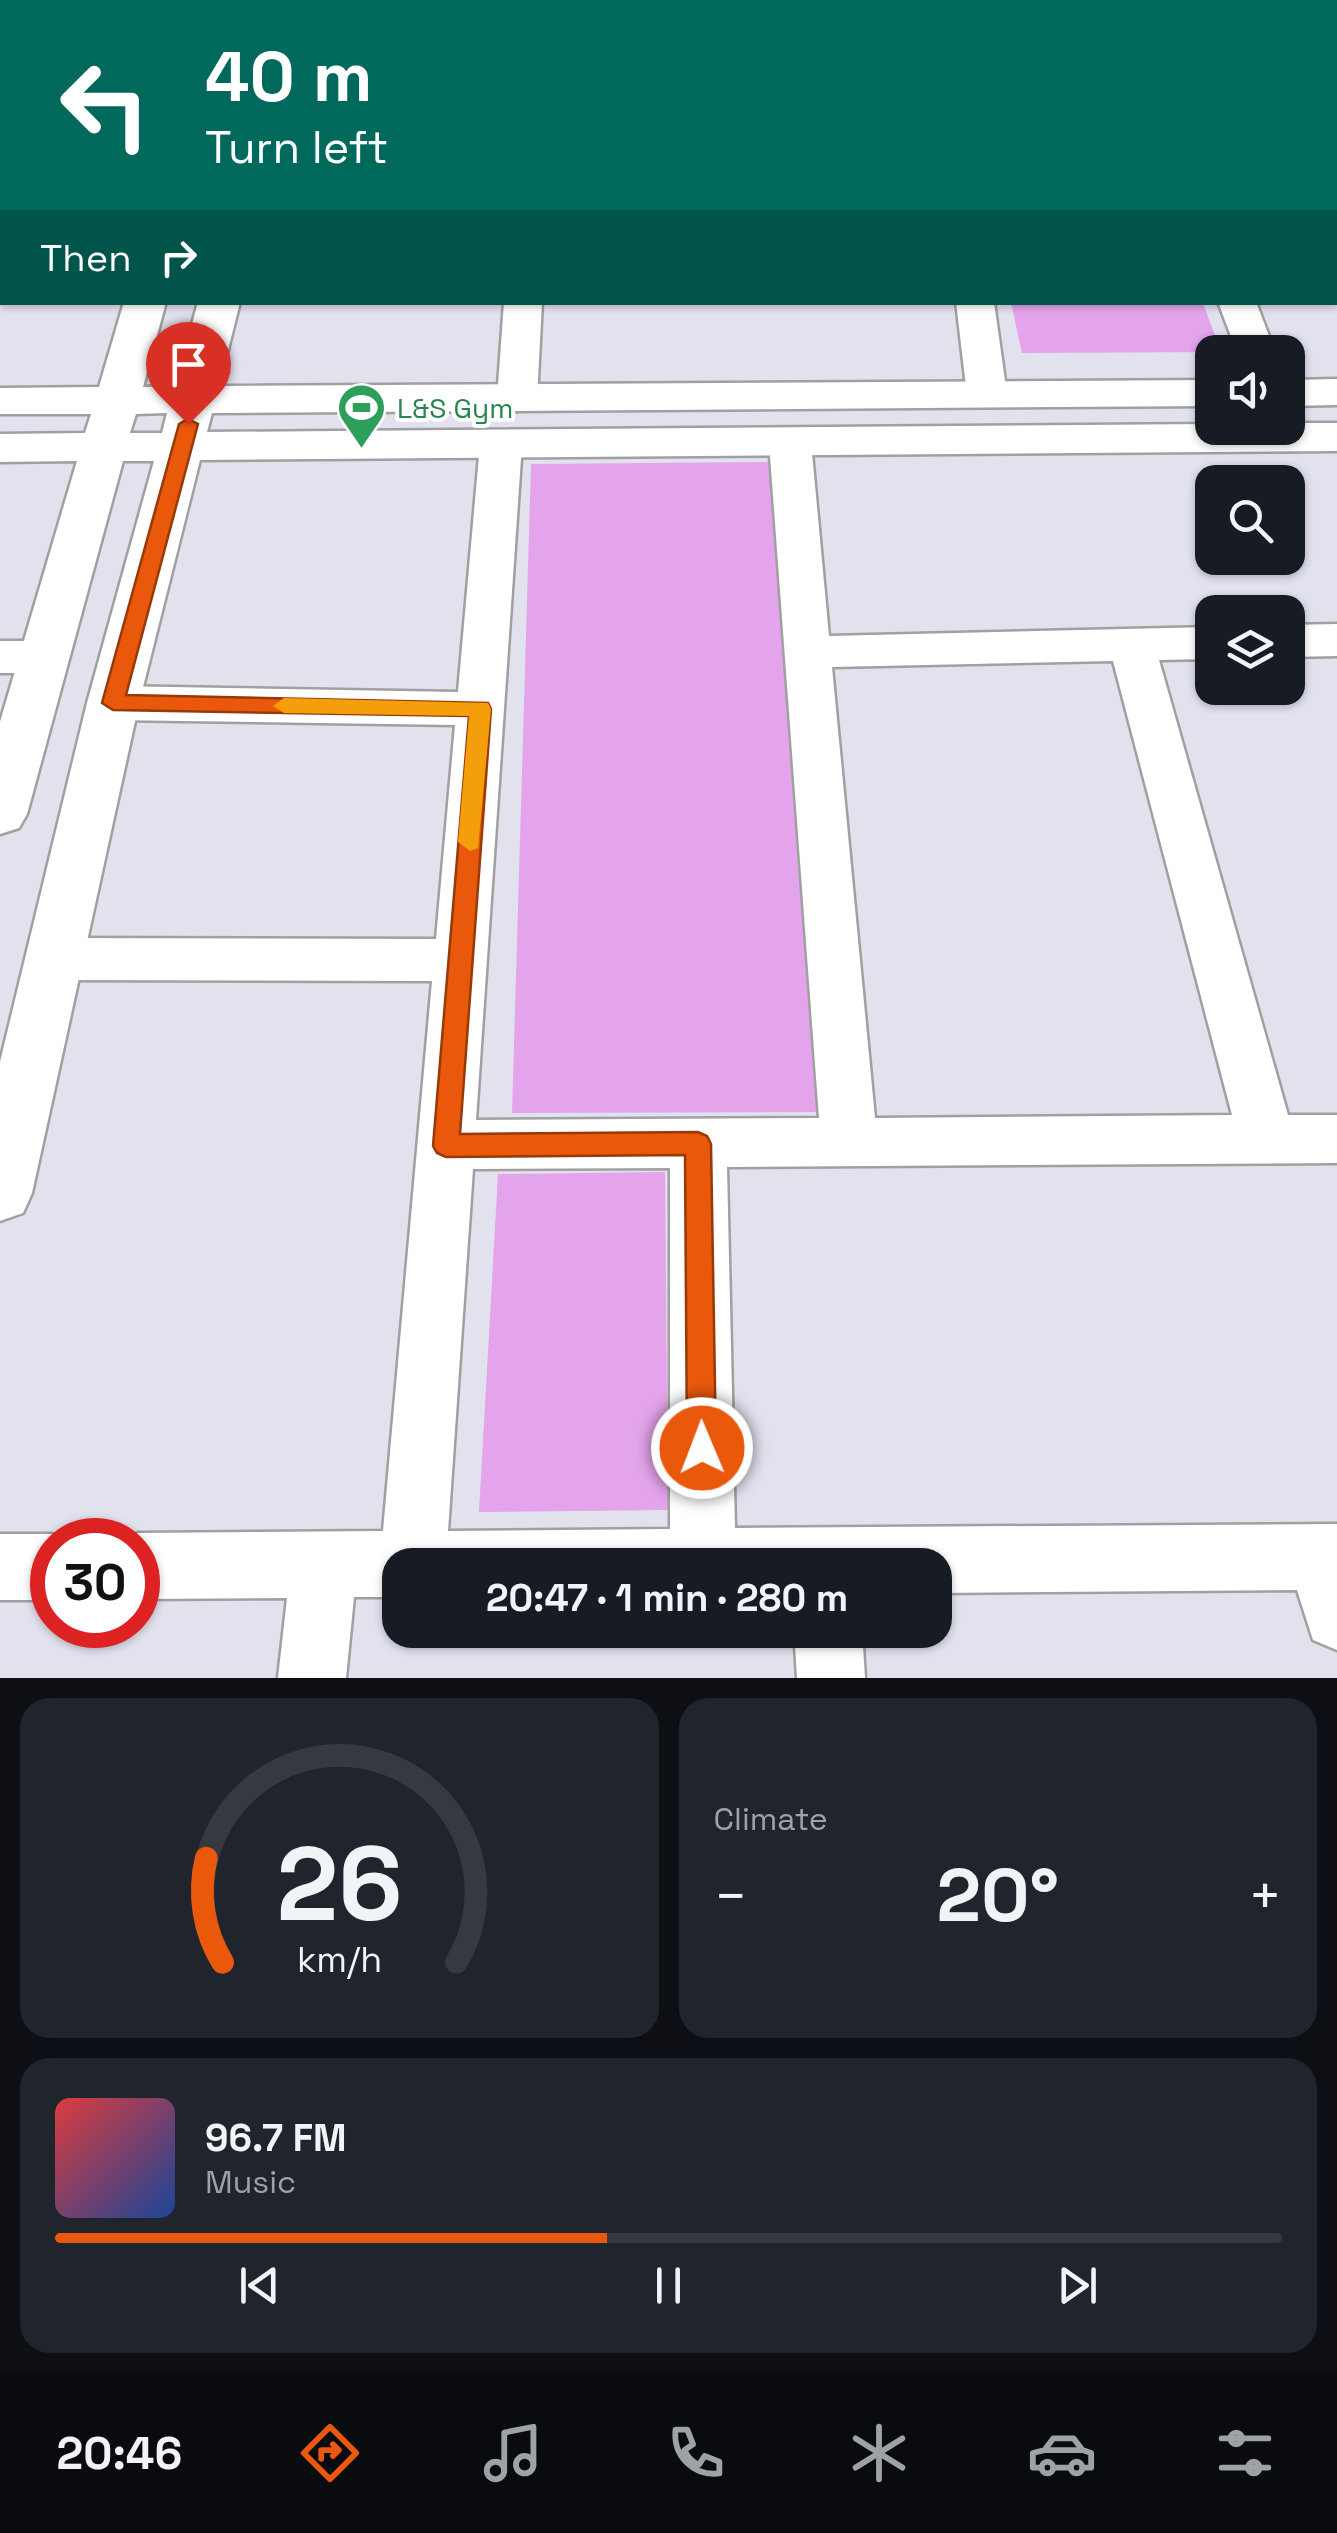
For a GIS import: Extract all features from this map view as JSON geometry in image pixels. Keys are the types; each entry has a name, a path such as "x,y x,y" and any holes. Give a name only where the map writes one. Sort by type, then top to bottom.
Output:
{"street":[{"path":"0,814 23,657 112,425 144,305"},
{"path":"0,1193 113,703 218,305"},
{"path":"414,1548 480,709 523,305"},
{"path":"975,305 988,395"},
{"path":"1238,305 1250,335"},
{"path":"1305,393 1337,392"},
{"path":"0,448 112,425 509,422 988,395 1195,393"},
{"path":"0,402 112,425"},
{"path":"509,422 790,442 1337,437"},
{"path":"790,442 849,1142"},
{"path":"1305,641 1337,640"},
{"path":"808,652 1195,643"},
{"path":"1132,645 1266,1139"},
{"path":"113,703 480,709"},
{"path":"54,959 461,960"},
{"path":"446,1146 1337,1139"},
{"path":"698,1144 703,1548"},
{"path":"160,1566 382,1564"},
{"path":"312,1678 324,1565"},
{"path":"0,1567 30,1567"},
{"path":"952,1567 1332,1577"},
{"path":"829,1648 831,1678"}],"shaded area":[{"path":"1011,305 1204,305 1215,335 1195,335 1195,352 1022,353"},
{"path":"772,462 822,1112 512,1113 531,464"},
{"path":"665,1172 668,1510 479,1512 498,1174"}],"slow traffic":[{"path":"284,706 480,709 470,842"}],"place":[{"name":"L&S Gym","path":"362,450"}],"route":[{"path":"188,424 113,703 480,709 446,1146 698,1144 702,1448"}]}
